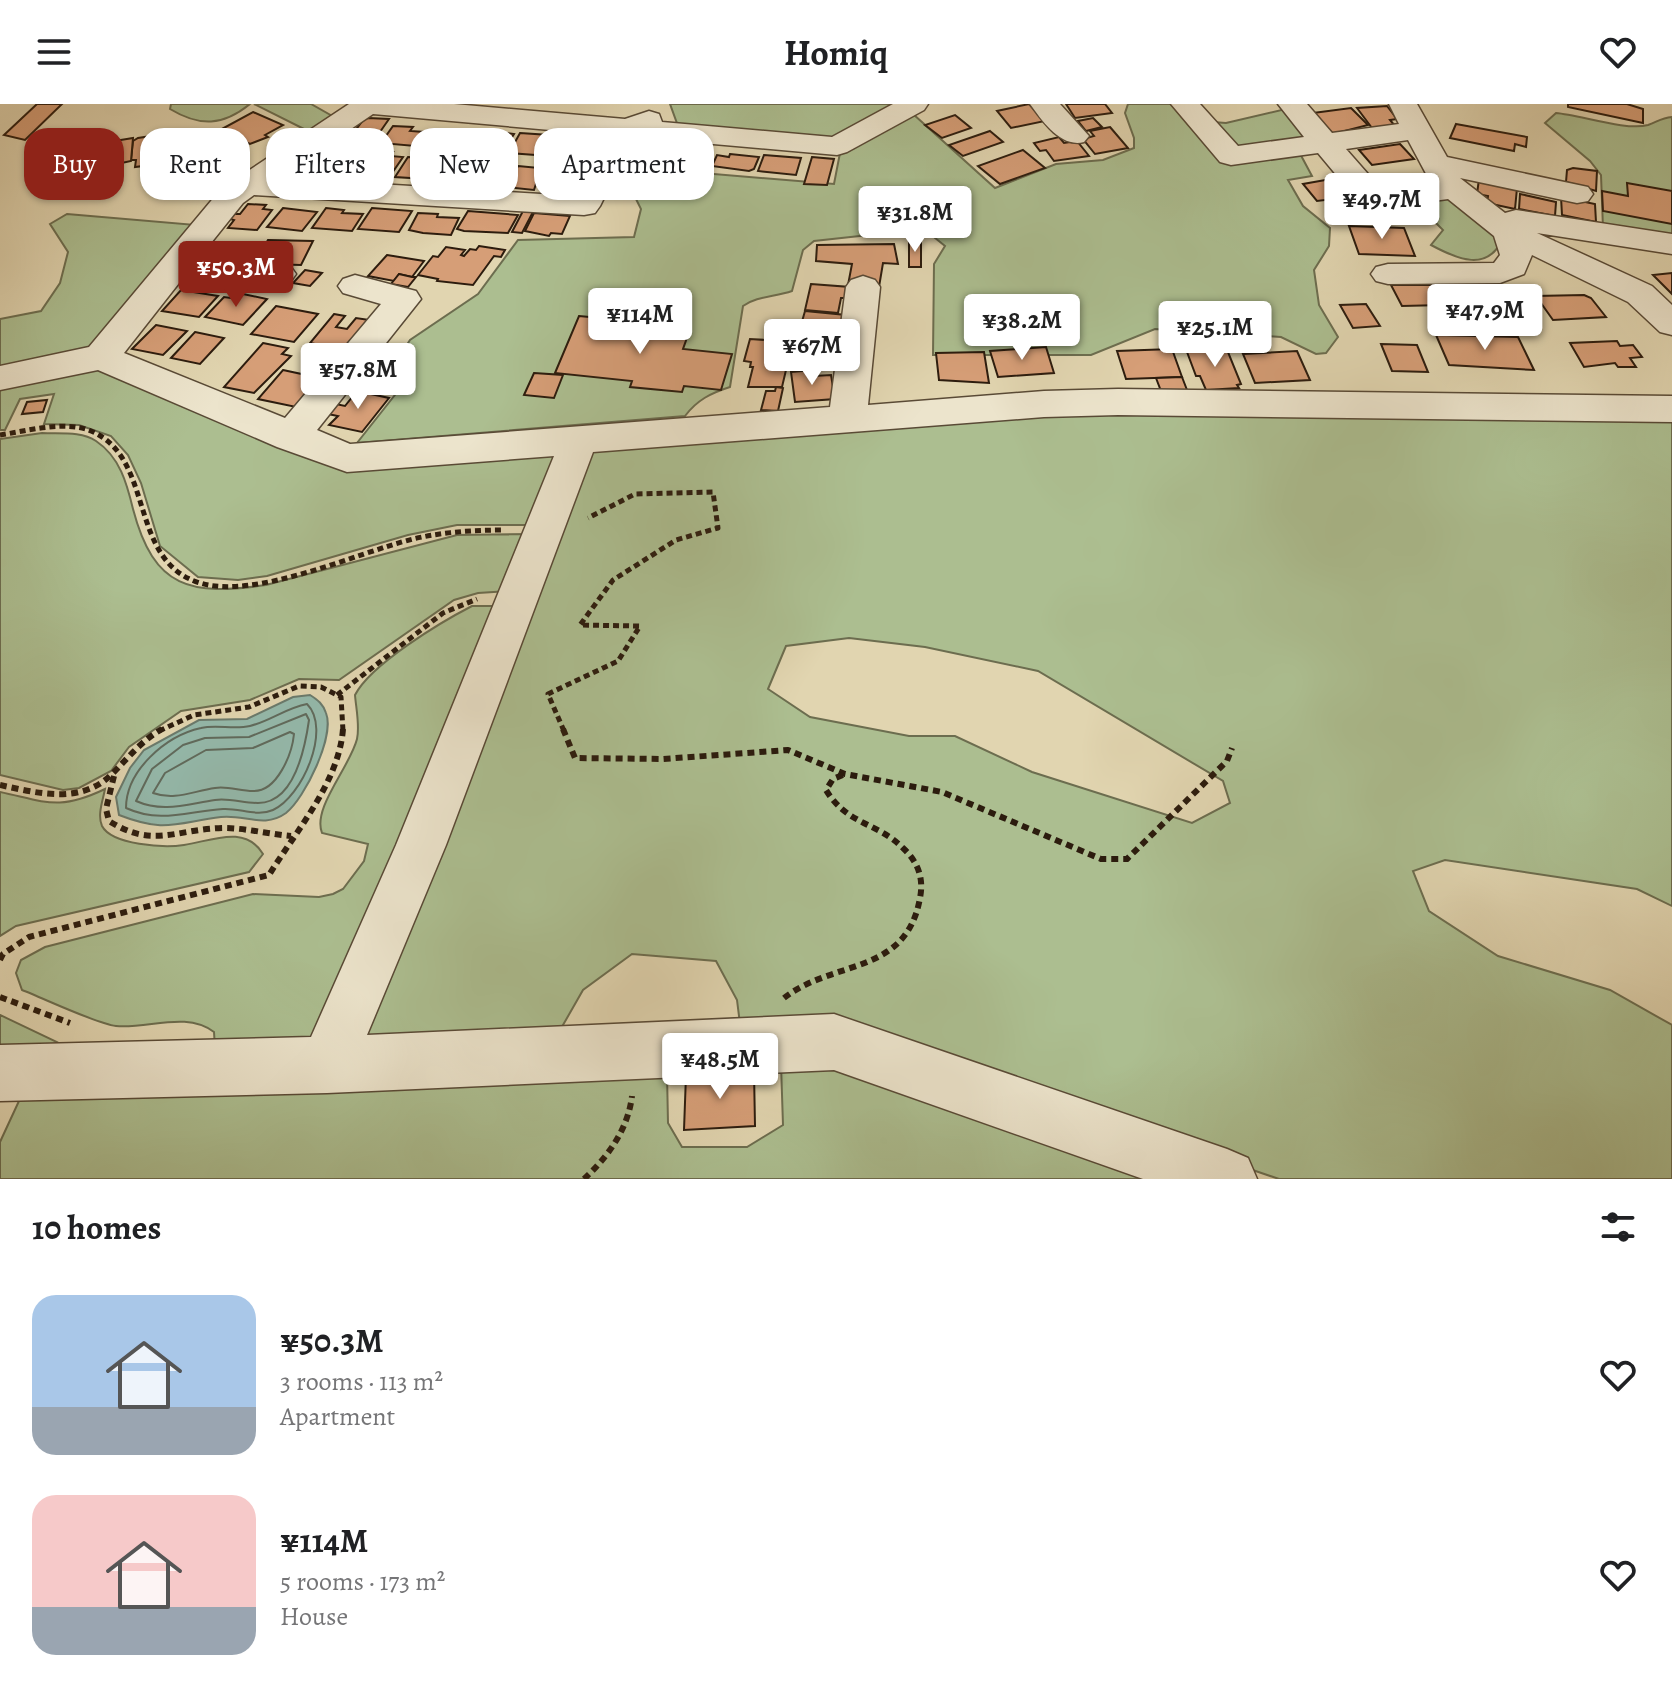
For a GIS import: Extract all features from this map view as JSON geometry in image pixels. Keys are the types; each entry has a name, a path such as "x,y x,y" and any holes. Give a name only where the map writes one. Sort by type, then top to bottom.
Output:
{"street":[{"path":"626,128 649,120 658,110 656,104"},
{"path":"714,136 837,146 914,104"},
{"path":"1044,104 1074,136"},
{"path":"1185,104 1231,156 1326,143 1410,117 1446,176 1497,222 1640,294 1672,324"},
{"path":"1292,104 1374,200 1446,176 1577,194"},
{"path":"250,181 367,105 612,128"},
{"path":"250,185 584,206 587,200"},
{"path":"101,357 229,200"},
{"path":"1497,222 1672,244"},
{"path":"1388,274 1500,273 1512,267 1516,255 1497,222"},
{"path":"169,273 279,274"},
{"path":"290,437 404,299 355,286"},
{"path":"848,417 863,287"},
{"path":"0,378 101,357 347,458 848,417 1118,402 1672,409"},
{"path":"327,1065 421,845 579,440"},
{"path":"0,1073 327,1065 834,1042 1227,1179"}],"path":[{"path":"0,435 43,429 77,429 91,431 104,439 122,458 133,481 144,525 156,549 184,578 203,584 237,585 269,580 412,539 458,530 542,531 583,521 635,494 713,492 718,528 676,540 613,580 580,625 640,626 618,661 548,694 575,758 663,759 788,750 845,774 942,792 1101,859 1127,859 1227,761 1232,748"},
{"path":"337,695 443,613 475,600 517,597"},
{"path":"0,960 3,954 29,937 269,875 292,837 327,778 340,748 344,723 341,697 326,688 293,687 246,708 209,711 183,718 130,752 115,775 106,809 109,821 128,831 162,838 221,828 292,837"},
{"path":"774,1045 777,1011 786,996 824,974 884,956 900,944 920,902 920,874 909,854 894,839 844,816 832,805 826,790 833,779 845,774"},
{"path":"0,785 56,797 93,788 115,775"},
{"path":"584,1179 596,1170 632,1112 633,1051"}],"shaded area":[{"path":"171,104 250,104 230,117 211,122 181,115 170,109"},
{"path":"254,104 311,104 334,117 316,128 302,128"},
{"path":"670,104 901,104 837,140 678,126"},
{"path":"1128,104 1175,104 1199,121 1226,123 1290,108 1318,141 1297,148 1312,176 1288,180 1303,206 1330,228 1329,246 1314,270 1319,305 1338,337 1326,353 1316,354 1281,337 1155,329 1091,355 933,355 934,264 945,246 924,229 814,241 803,250 792,291 760,298 743,306 730,387 705,398 685,416 357,443 413,372 396,362 410,340 478,294 518,240 634,237 641,209 636,200 714,200 714,174 834,184 840,153 913,114 995,188 1056,164 1103,160 1134,148 1134,138 1125,113"},
{"path":"1556,113 1628,126 1648,125 1672,117 1672,239 1603,228 1601,175 1590,161 1545,123"},
{"path":"1448,194 1503,238 1489,256 1471,260 1431,245 1443,230 1429,216 1430,198"},
{"path":"67,214 196,225 88,351 0,371 0,319 41,311 60,283 68,252 50,224"},
{"path":"94,366 333,466 557,451 533,525 457,525 408,535 267,576 238,580 198,577 160,546 141,483 128,455 111,436 79,425 44,424 54,394 20,399 5,430 0,430 0,385"},
{"path":"1048,414 1672,417 1672,906 1637,889 1445,860 1413,871 1429,911 1498,956 1610,990 1672,1025 1672,1179 1279,1179 842,1030 741,1032 737,1000 716,961 632,954 583,990 555,1039 359,1046 593,448","holes":["849,638 925,647 1038,671 1223,781 1230,803 1192,823 1032,772 955,736 909,736 810,717 768,689 786,646"]},
{"path":"42,433 84,436 104,447 121,472 142,536 152,556 179,581 196,587 217,589 266,585 457,535 530,534 509,591 478,593 454,600 339,680 299,679 250,700 181,711 129,747 111,771 79,788 63,790 0,775 0,439"},
{"path":"472,606 503,606 316,1048 215,1048 214,1032 203,1026 179,1022 116,1026 83,1016 22,990 16,973 21,960 45,947 253,894 319,897 343,889 364,861 368,844 322,833 320,823 327,800 357,739 355,695 363,683 391,657"},
{"path":"105,789 101,822 116,837 139,844 164,846 237,837 247,839 263,854 249,872 16,926 0,936 0,792 42,801 64,802"},
{"path":"0,1015 57,1042 47,1055 0,1056"},
{"path":"781,1064 832,1065 1168,1179 0,1179 0,1142 25,1088 667,1074 668,1123 682,1147 747,1147 783,1125"}],"water":[{"path":"310,695 325,710 328,723 326,736 309,781 286,813 262,821 221,817 170,825 148,824 119,815 116,797 130,768 144,750 199,720 247,719 293,697"}],"building":[{"path":"37,104 62,104 37,128 24,128 24,140 4,135"},
{"path":"1029,104 1045,121 1011,128 997,111"},
{"path":"1066,104 1105,104 1112,113 1075,118"},
{"path":"1568,104 1627,104 1643,109 1643,123 1568,107"},
{"path":"1387,106 1397,119 1390,120 1395,126 1372,128 1357,108"},
{"path":"1351,108 1368,125 1333,134 1313,113"},
{"path":"253,112 283,125 266,128 266,138 250,144 250,128 224,128"},
{"path":"955,115 971,128 942,138 925,125"},
{"path":"1093,118 1102,127 1086,131 1078,121"},
{"path":"364,119 389,119 383,128 357,128"},
{"path":"1456,124 1527,137 1526,147 1515,144 1514,151 1450,138"},
{"path":"413,127 410,128 410,146 394,144 392,128"},
{"path":"1110,127 1128,148 1095,154 1083,139 1094,136 1090,131"},
{"path":"990,131 1003,142 963,156 949,145"},
{"path":"520,133 534,134 534,155 518,154"},
{"path":"1059,137 1064,143 1077,141 1089,156 1054,161 1046,150 1040,151 1034,143"},
{"path":"133,138 131,161 124,162 124,139"},
{"path":"138,138 140,166 135,167 136,160 131,160 133,141"},
{"path":"1400,144 1414,159 1372,165 1359,150"},
{"path":"1023,150 1045,168 1000,184 978,166"},
{"path":"730,154 759,157 754,169 749,171 714,166 717,155 729,157"},
{"path":"764,155 801,158 796,175 758,171"},
{"path":"394,156 403,157 394,170"},
{"path":"408,157 410,157 410,178 395,177"},
{"path":"812,157 834,159 827,185 804,184"},
{"path":"518,166 534,168 534,190 518,188"},
{"path":"1567,170 1597,171 1596,191 1566,182"},
{"path":"1342,177 1358,196 1317,201 1303,184"},
{"path":"1479,179 1517,188 1515,209 1487,203 1488,196 1477,194"},
{"path":"1627,183 1672,191 1672,224 1603,211 1602,191 1628,196"},
{"path":"1520,194 1556,202 1555,216 1519,209"},
{"path":"1561,197 1595,204 1596,222 1562,215"},
{"path":"248,204 266,205 263,209 272,210 257,230 228,228 234,214 240,214"},
{"path":"283,208 317,212 302,231 267,227"},
{"path":"326,208 363,214 352,231 312,228"},
{"path":"372,208 412,211 399,232 358,229"},
{"path":"524,209 534,210 522,233 512,232"},
{"path":"468,211 518,215 508,233 457,229"},
{"path":"418,213 459,218 451,235 423,233 409,230"},
{"path":"534,213 570,216 562,234 551,233 549,236 525,231"},
{"path":"1349,226 1404,228 1415,256 1359,254"},
{"path":"268,240 313,241 301,265 267,264 274,253 261,252"},
{"path":"909,241 921,241 921,267 909,267"},
{"path":"216,242 257,243 247,260 205,259"},
{"path":"894,244 898,264 883,263 879,287 848,285 852,264 816,261 817,245"},
{"path":"479,246 505,250 501,257 494,256 473,285 437,281 418,275 433,256 438,257 446,247 465,250 461,255 464,256 470,249 476,250"},
{"path":"387,255 424,261 412,277 399,274 394,281 368,276"},
{"path":"305,270 322,273 310,286 293,283"},
{"path":"1672,273 1672,294 1653,275"},
{"path":"399,274 416,277 408,287 391,284"},
{"path":"811,284 850,287 848,298 841,298 838,313 805,310"},
{"path":"1391,285 1431,285 1442,305 1402,306"},
{"path":"181,290 218,296 199,317 162,311"},
{"path":"243,294 267,299 243,325 205,317 224,297 238,299"},
{"path":"1584,295 1591,298 1606,317 1553,320 1536,296"},
{"path":"1366,304 1380,326 1353,328 1340,305"},
{"path":"276,306 318,314 294,342 251,334"},
{"path":"805,311 846,315 843,329 801,325"},
{"path":"334,314 345,316 336,327 347,329 356,318 369,320 344,350 310,343"},
{"path":"579,316 654,323 652,328 689,332 683,349 732,354 721,390 684,386 682,392 630,387 632,381 555,373"},
{"path":"156,325 187,331 163,355 132,349"},
{"path":"822,327 838,328 841,332 835,360 797,357 804,329 821,331"},
{"path":"195,332 224,338 200,364 171,358"},
{"path":"768,333 794,336 782,387 748,387 753,367 750,367 751,362 744,361 750,339 766,340"},
{"path":"1436,335 1518,337 1534,370 1449,365"},
{"path":"1617,341 1620,346 1633,345 1642,357 1630,358 1636,367 1618,367 1615,363 1584,367 1570,343"},
{"path":"263,343 288,348 282,354 291,356 254,393 224,387"},
{"path":"1381,344 1417,345 1428,372 1392,371"},
{"path":"1046,347 1054,373 998,377 990,351"},
{"path":"1172,349 1182,377 1126,379 1117,351"},
{"path":"1297,351 1310,380 1255,383 1243,354"},
{"path":"984,352 989,383 939,380 936,353"},
{"path":"1187,352 1228,352 1241,384 1237,385 1239,388 1206,390 1200,376 1196,376"},
{"path":"283,370 320,378 296,407 258,399"},
{"path":"813,370 814,376 831,375 835,399 795,402 791,372"},
{"path":"534,373 563,375 554,398 524,395"},
{"path":"1182,377 1187,390 1161,391 1156,378"},
{"path":"776,387 783,388 778,411 761,410 766,391 775,391"},
{"path":"357,391 389,398 362,432 329,425 338,416 328,414 336,404 345,406"},
{"path":"47,400 43,412 22,414 27,402"},
{"path":"754,1072 755,1126 684,1130 686,1075"}]}
